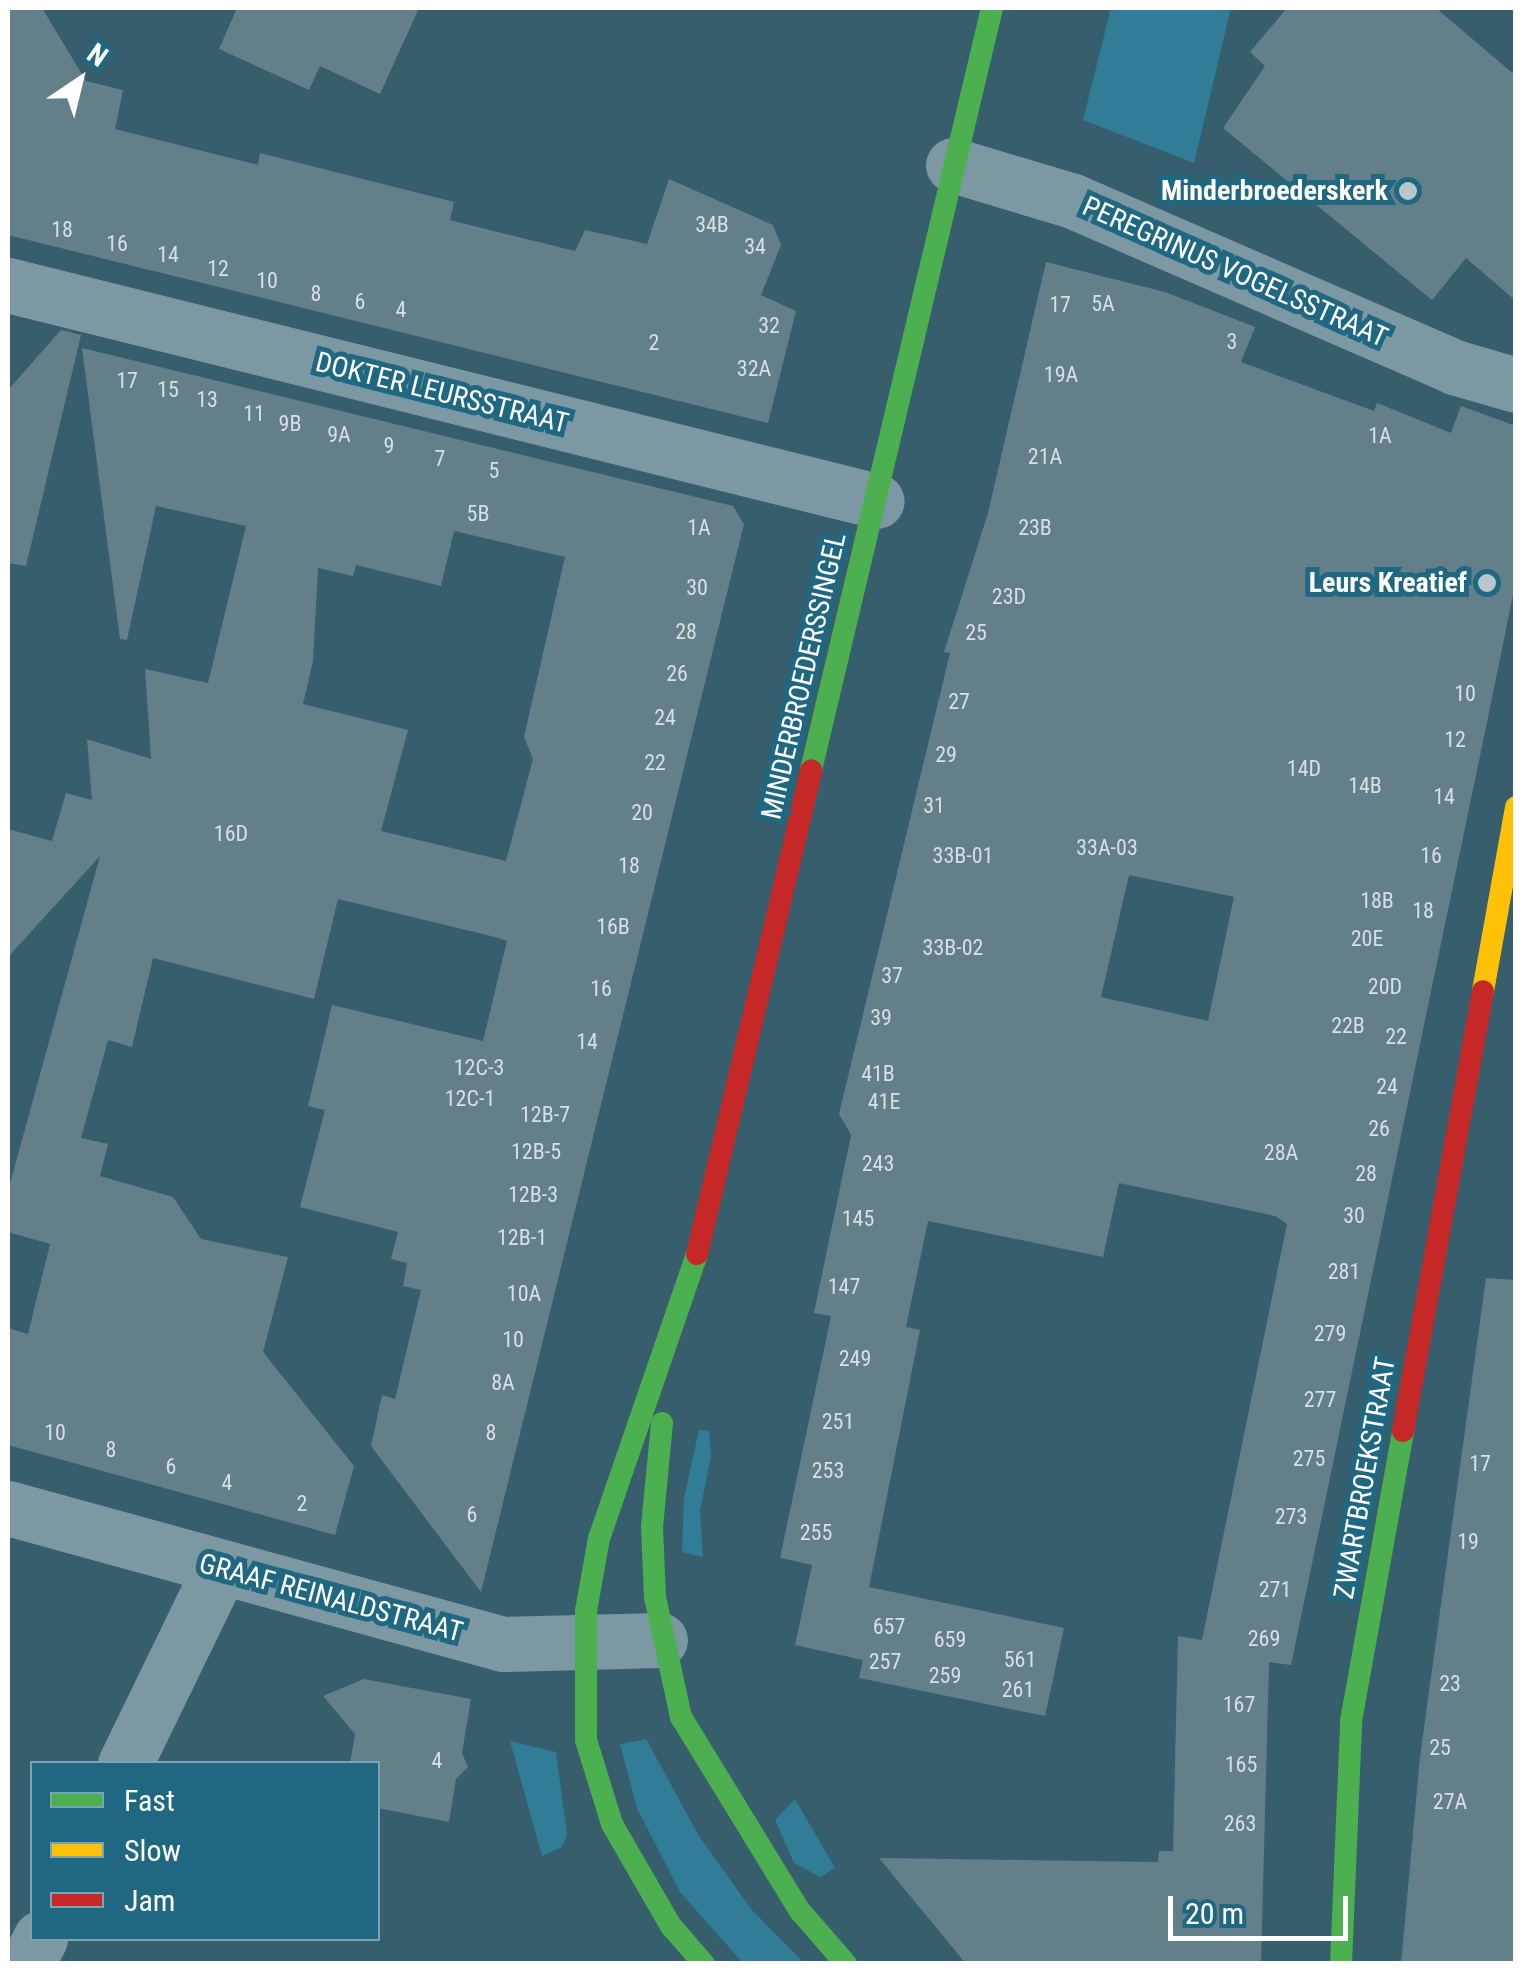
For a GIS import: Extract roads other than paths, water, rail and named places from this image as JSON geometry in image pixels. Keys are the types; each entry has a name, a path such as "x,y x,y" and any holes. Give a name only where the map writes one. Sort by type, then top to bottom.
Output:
{"main road":[{"name":"MINDERBROEDERSSINGEL","path":"704,1964 671,1926 612,1824 586,1740 584,1646 598,1538 668,1356 877,501 952,166 992,8"},
{"name":"ZWARTBROEKSTRAAT","path":"1340,1964 1351,1721 1516,807"},
{"name":"MINDERBROEDERSSINGEL","path":"668,1356 652,1526 660,1640 681,1716 737,1815 800,1911 846,1964"}],"street":[{"name":"PEREGRINUS VOGELSSTRAAT","path":"952,166 1073,201 1454,368 1516,384"},
{"name":"DOKTER LEURSSTRAAT","path":"8,285 877,501"},
{"name":"GRAAF REINALDSTRAAT","path":"8,1508 502,1644 584,1646 660,1640"},
{"path":"126,1761 220,1568"},
{"path":"27,1964 38,1941"}],"place":[{"name":"Minderbroederskerk","path":"1408,191"},
{"name":"Leurs Kreatief","path":"1487,583"}]}
